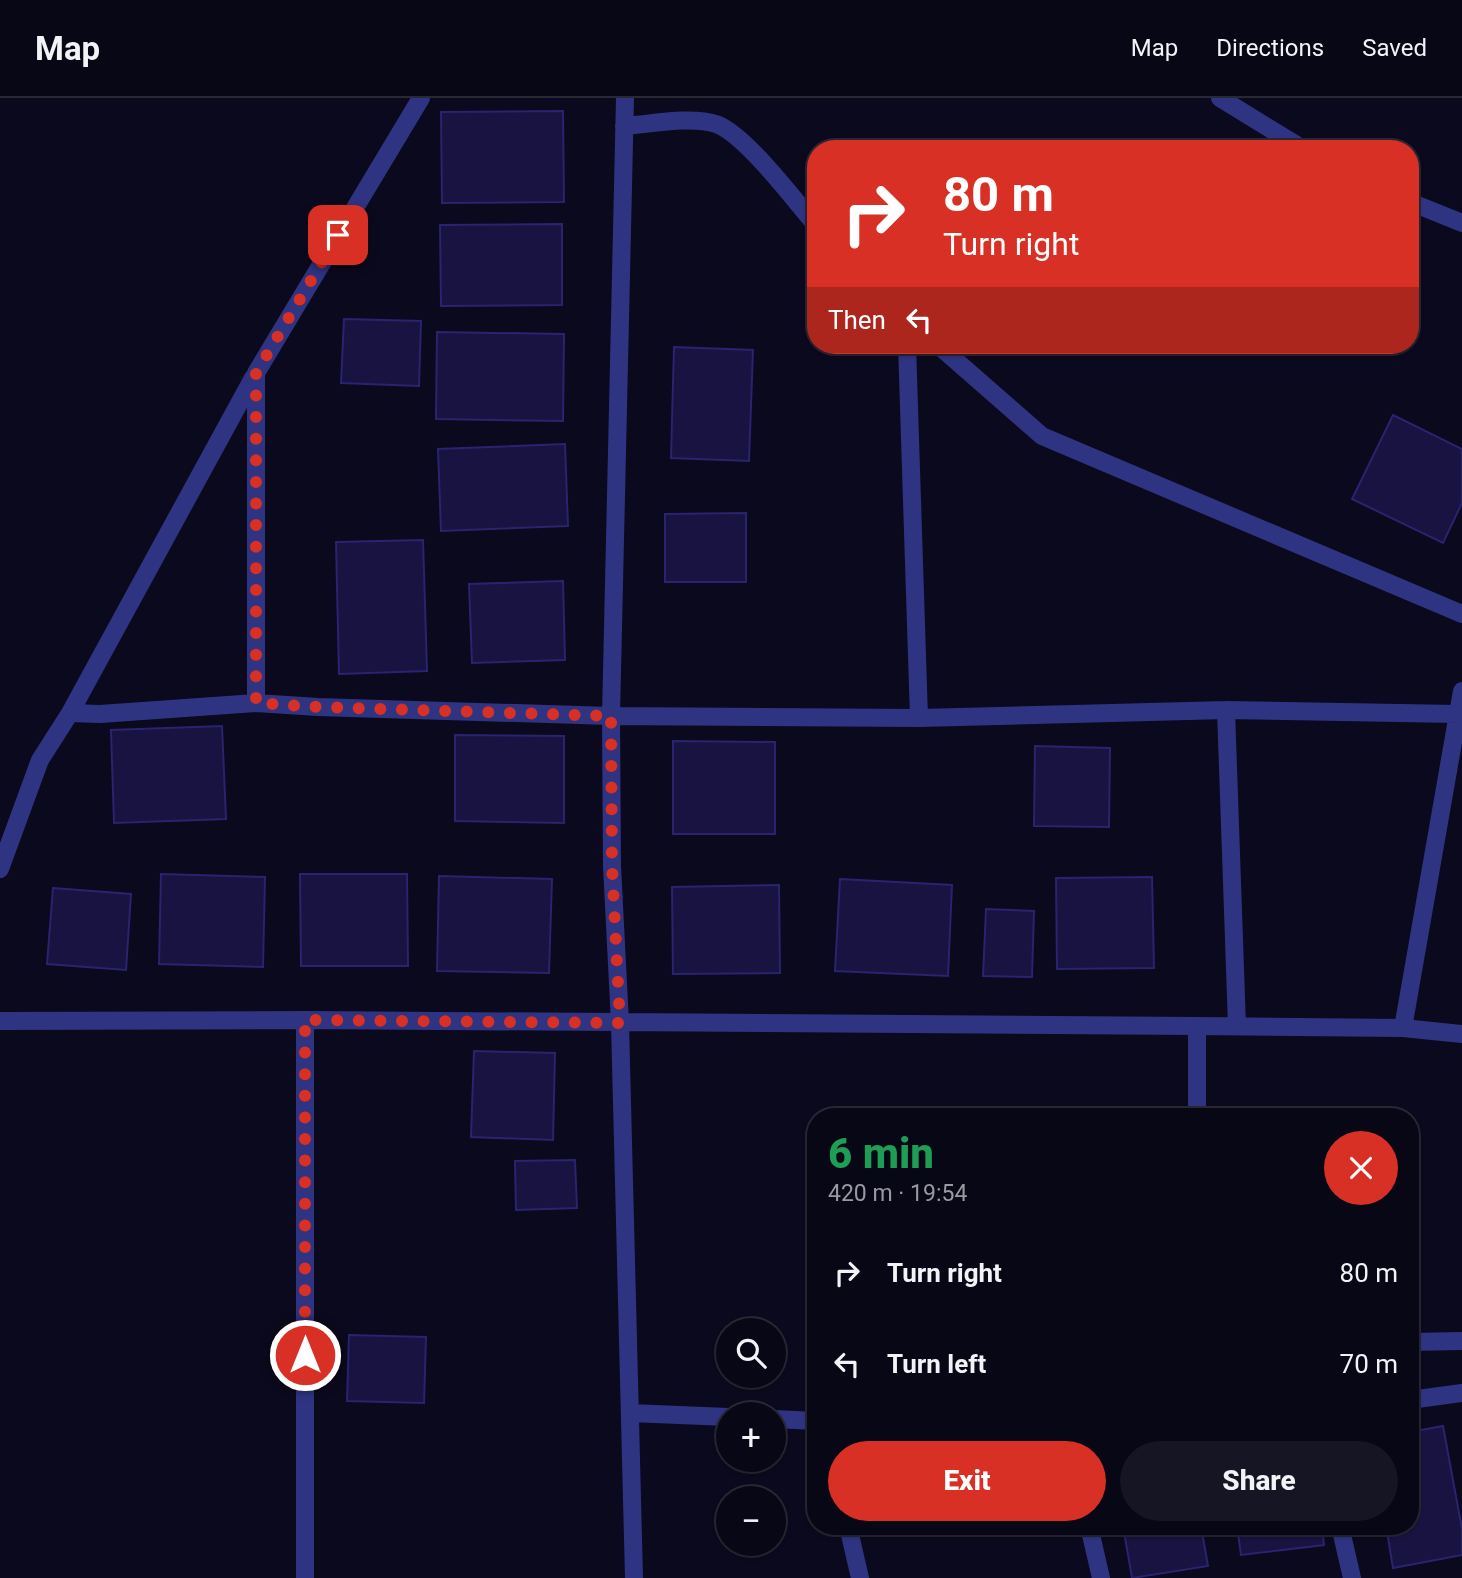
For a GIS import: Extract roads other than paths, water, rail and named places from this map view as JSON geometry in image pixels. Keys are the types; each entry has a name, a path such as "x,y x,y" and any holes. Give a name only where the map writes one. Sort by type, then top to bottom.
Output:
{"street":[{"path":"0,869 40,760 70,713 256,373 421,98"},
{"path":"625,98 611,716 612,866 620,1023 634,1578"},
{"path":"1220,98 1288,140"},
{"path":"624,126 697,121 718,125 740,139 807,215"},
{"path":"1419,206 1462,223"},
{"path":"907,354 919,718"},
{"path":"948,354 1042,436 1462,614"},
{"path":"256,373 256,703"},
{"path":"1403,1028 1462,691"},
{"path":"70,713 100,714 256,703 611,716 919,718 1226,710 1457,715"},
{"path":"1226,710 1237,1026"},
{"path":"0,1021 305,1020 1237,1026 1403,1028 1462,1034"},
{"path":"305,1020 305,1578"},
{"path":"1196,1026 1197,1108"},
{"path":"1419,1342 1462,1341"},
{"path":"1419,1399 1462,1393"},
{"path":"630,1413 716,1417"},
{"path":"786,1420 807,1421"},
{"path":"850,1535 860,1578"},
{"path":"1091,1535 1101,1578"},
{"path":"1342,1535 1352,1578"}]}
